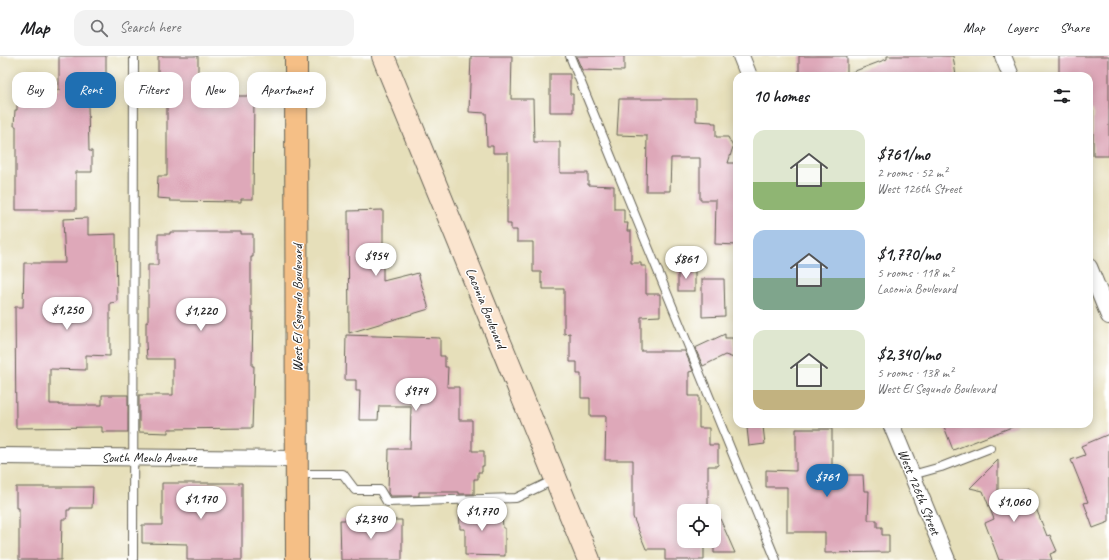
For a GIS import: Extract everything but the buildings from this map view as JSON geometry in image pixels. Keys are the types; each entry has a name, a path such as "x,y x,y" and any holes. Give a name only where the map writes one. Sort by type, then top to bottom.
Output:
{"main road":[{"name":"West El Segundo Boulevard","path":"296,56 298,560"}],"street":[{"name":"Laconia Boulevard","path":"383,56 589,560"},
{"path":"741,56 747,72"},
{"path":"1003,56 1009,72"},
{"path":"1093,277 1109,316"},
{"name":"West 126th Street","path":"894,428 947,560"},
{"name":"South Menlo Avenue","path":"0,456 133,457 298,466"}],"lane":[{"path":"133,560 134,56"},
{"path":"570,56 776,560"},
{"path":"912,475 941,467 990,448"},
{"path":"298,466 343,474 355,490 380,490 387,502 516,498 556,479"}]}
